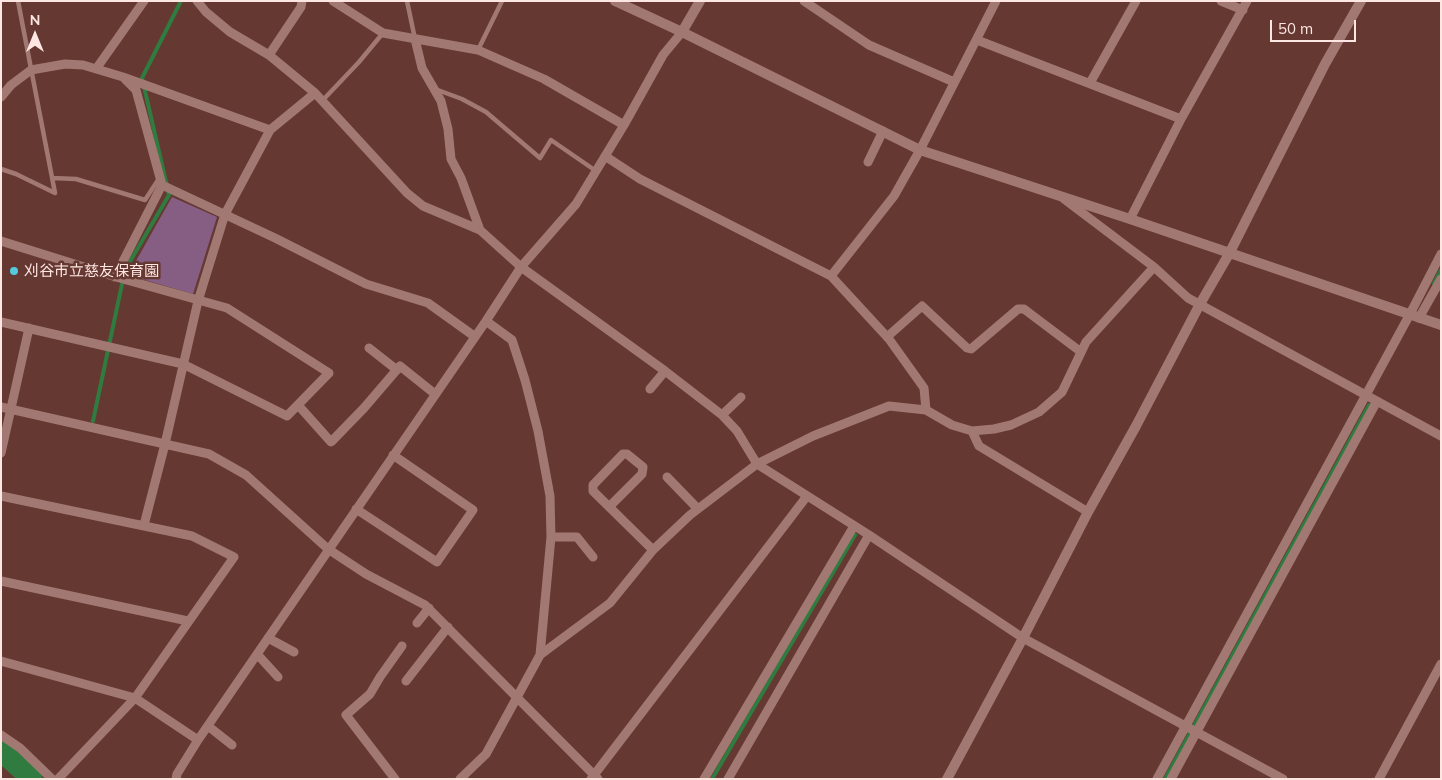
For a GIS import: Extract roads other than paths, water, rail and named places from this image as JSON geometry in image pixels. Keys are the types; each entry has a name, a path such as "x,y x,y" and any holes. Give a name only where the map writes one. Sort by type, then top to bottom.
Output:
{"street":[{"path":"96,69 144,1"},
{"path":"197,1 206,12 230,32 269,54 315,93 407,193 424,206 480,230 521,267 665,371 722,415 737,431 757,464 870,535 1023,638 1283,779"},
{"path":"269,54 301,7 302,1"},
{"path":"333,1 383,33 478,50 544,79 624,125"},
{"path":"615,1 682,32 920,150 1130,219 1441,326"},
{"path":"176,779 177,774 198,740 486,321 521,267 576,204 663,56 682,32 700,1"},
{"path":"804,1 870,45 954,82"},
{"path":"831,276 894,196 920,150 996,1"},
{"path":"1090,84 1136,1"},
{"path":"1221,1 1242,10"},
{"path":"1130,219 1181,119 1247,1"},
{"path":"947,779 1088,512 1229,254 1325,64 1361,1"},
{"path":"415,39 422,68 441,102 448,129 451,159 461,178 480,230"},
{"path":"977,40 1181,119"},
{"path":"1,97 11,85 31,70 65,64 83,65 123,77 270,130"},
{"path":"116,277 161,183 136,90 123,77"},
{"path":"144,525 198,301 225,214 270,130 315,93"},
{"path":"868,162 883,131"},
{"path":"605,156 640,179 831,276 888,337 924,388 926,410"},
{"path":"161,183 366,284 428,302 474,336"},
{"path":"1062,197 1154,267 1188,298 1441,436"},
{"path":"1,241 131,282 227,308 329,373 287,416 183,364 1,322"},
{"path":"1414,316 1441,254"},
{"path":"540,655 610,603 653,550 698,509 757,464 813,436 889,406 926,410 952,425 972,431 1011,425 1039,412 1062,392 1086,342 1154,267"},
{"path":"1157,779 1366,395 1414,316 1441,279"},
{"path":"888,337 922,306 967,348 971,349 1018,309 1024,309 1081,352"},
{"path":"460,779 486,754 540,655 551,537 550,496 538,431 525,380 512,340 486,321"},
{"path":"1,453 30,328"},
{"path":"369,348 397,370"},
{"path":"298,405 331,442 364,408 400,366 435,394"},
{"path":"650,389 665,371"},
{"path":"722,415 741,397"},
{"path":"1171,779 1377,401"},
{"path":"1,408 209,454 246,475 328,549 366,574 429,608 518,697 594,777 807,496"},
{"path":"972,431 979,446 1088,512"},
{"path":"609,507 642,474 642,467 627,454 623,454 593,485 593,491 609,507 653,550"},
{"path":"356,509 437,562 454,538 473,510 393,455"},
{"path":"667,477 698,509"},
{"path":"1,496 192,536 234,557 134,698 58,779"},
{"path":"704,779 854,526"},
{"path":"728,779 870,535"},
{"path":"551,537 577,537 593,556"},
{"path":"1,581 188,620"},
{"path":"417,623 429,608"},
{"path":"406,680 448,627"},
{"path":"268,638 294,652"},
{"path":"396,779 346,715 370,694 380,676 402,646"},
{"path":"257,654 278,677"},
{"path":"1,661 134,698 198,740"},
{"path":"1379,779 1441,664"},
{"path":"208,726 232,745"},
{"path":"1,735 20,748 52,779"}],"lane":[{"path":"1,169 16,174 55,193 18,1"},
{"path":"408,1 415,39"},
{"path":"478,50 502,1"},
{"path":"322,101 383,33"},
{"path":"435,89 462,99 486,112 540,158 550,140 596,171"},
{"path":"52,178 76,178 145,200 161,183"}],"waterway":[{"path":"93,421 125,270 169,195 142,78 181,1"},
{"path":"1434,283 1441,270"},
{"path":"1165,779 1369,405"},
{"path":"712,779 855,535"},
{"path":"1,751 32,779"}],"place":[{"name":"刈谷市立慈友保育園","path":"14,271"}]}
